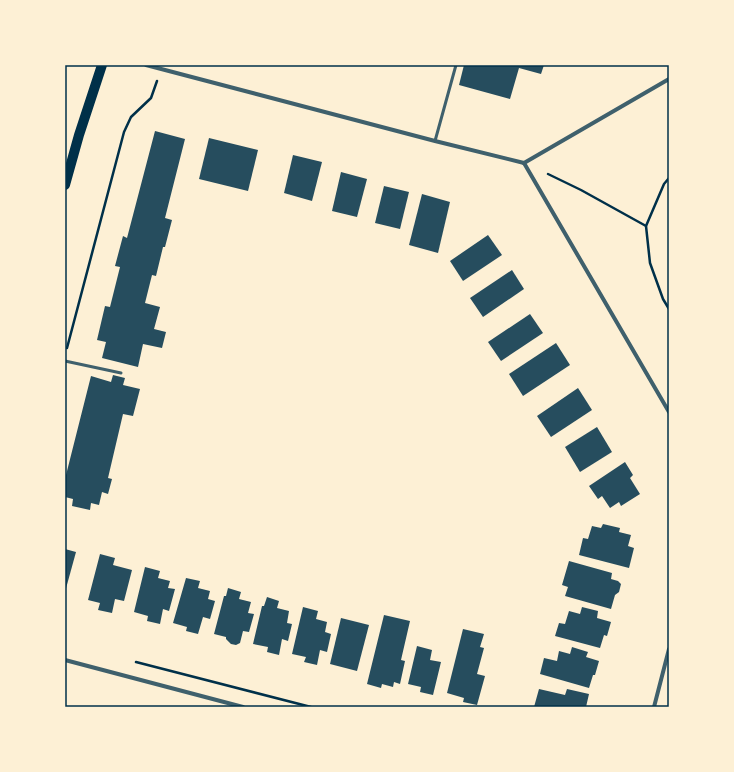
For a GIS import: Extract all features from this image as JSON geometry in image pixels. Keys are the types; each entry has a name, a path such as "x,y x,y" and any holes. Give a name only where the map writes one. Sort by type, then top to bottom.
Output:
{"main road":[{"path":"65,185 79,135 102,65"}],"street":[{"path":"146,65 524,163 669,79"},
{"path":"524,163 669,412"},
{"path":"654,707 669,649"},
{"path":"65,660 243,707"}],"lane":[{"path":"435,141 456,65"},
{"path":"65,361 121,373"}],"path":[{"path":"67,349 124,132 131,117 150,98 157,82"},
{"path":"524,163 581,190 646,226"},
{"path":"669,178 664,184 646,226 650,263 663,299 669,309"},
{"path":"136,662 311,707"}],"building":[{"path":"464,65 544,65 541,74 519,68 510,99 459,85"},
{"path":"155,131 185,139 165,218 172,220 165,247 163,247 156,276 152,275 145,303 160,307 154,329 166,332 162,348 143,344 138,367 102,358 106,342 97,340 105,306 110,307 120,267 115,266 123,236 127,238"},
{"path":"209,138 258,150 248,191 199,179"},
{"path":"293,155 322,162 312,201 284,193"},
{"path":"341,172 367,179 357,217 332,211"},
{"path":"384,186 409,192 400,229 375,223"},
{"path":"422,194 450,202 438,253 409,245"},
{"path":"488,235 502,255 463,281 450,261"},
{"path":"512,270 524,289 483,317 470,298"},
{"path":"530,314 543,333 501,361 488,342"},
{"path":"556,343 570,365 523,396 509,374"},
{"path":"113,375 125,378 123,385 140,389 133,416 123,414 108,478 112,479 108,494 102,492 99,505 91,503 90,510 72,506 73,499 65,497 65,479 91,376 111,382"},
{"path":"578,388 592,410 551,437 537,416"},
{"path":"597,427 612,452 580,472 565,447"},
{"path":"625,462 633,475 630,478 640,494 621,506 619,502 610,508 602,496 598,499 589,486"},
{"path":"603,524 620,528 619,532 631,535 628,546 634,548 629,568 579,555 583,538 588,539 592,526 601,528"},
{"path":"65,549 76,552 65,592"},
{"path":"100,554 115,558 113,565 132,570 124,601 115,599 112,613 98,610 100,603 88,600"},
{"path":"569,561 612,573 611,579 618,581 621,584 619,592 615,595 611,609 565,596 568,587 562,585"},
{"path":"145,567 160,571 158,578 170,581 168,588 175,589 169,611 163,609 160,624 147,621 148,616 134,612"},
{"path":"186,578 200,581 198,588 210,591 208,599 215,601 210,619 203,617 198,634 186,631 187,627 173,623"},
{"path":"228,588 241,592 239,599 251,602 248,613 254,614 249,632 243,631 240,643 236,645 231,644 226,637 214,634 224,596 226,596"},
{"path":"267,597 279,601 277,608 289,611 287,623 292,624 288,641 282,639 279,655 267,652 268,647 253,644 262,606 264,606"},
{"path":"303,607 318,611 316,619 327,622 325,632 331,634 327,652 320,650 317,665 304,662 306,657 292,654"},
{"path":"582,607 598,611 597,618 611,622 607,636 604,635 600,648 555,636 559,623 565,624 569,611 580,614"},
{"path":"384,615 410,621 401,660 405,661 400,684 394,682 393,687 382,684 381,688 367,684"},
{"path":"341,618 369,625 357,671 330,664"},
{"path":"463,629 484,634 480,647 484,648 477,674 485,676 477,705 463,702 464,698 447,693"},
{"path":"417,646 432,650 430,660 441,662 433,695 420,692 421,687 408,684"},
{"path":"572,647 588,652 586,657 599,661 589,688 540,674 544,658 557,661 559,651 570,654"},
{"path":"539,689 565,695 567,689 589,694 586,707 534,707"}]}
